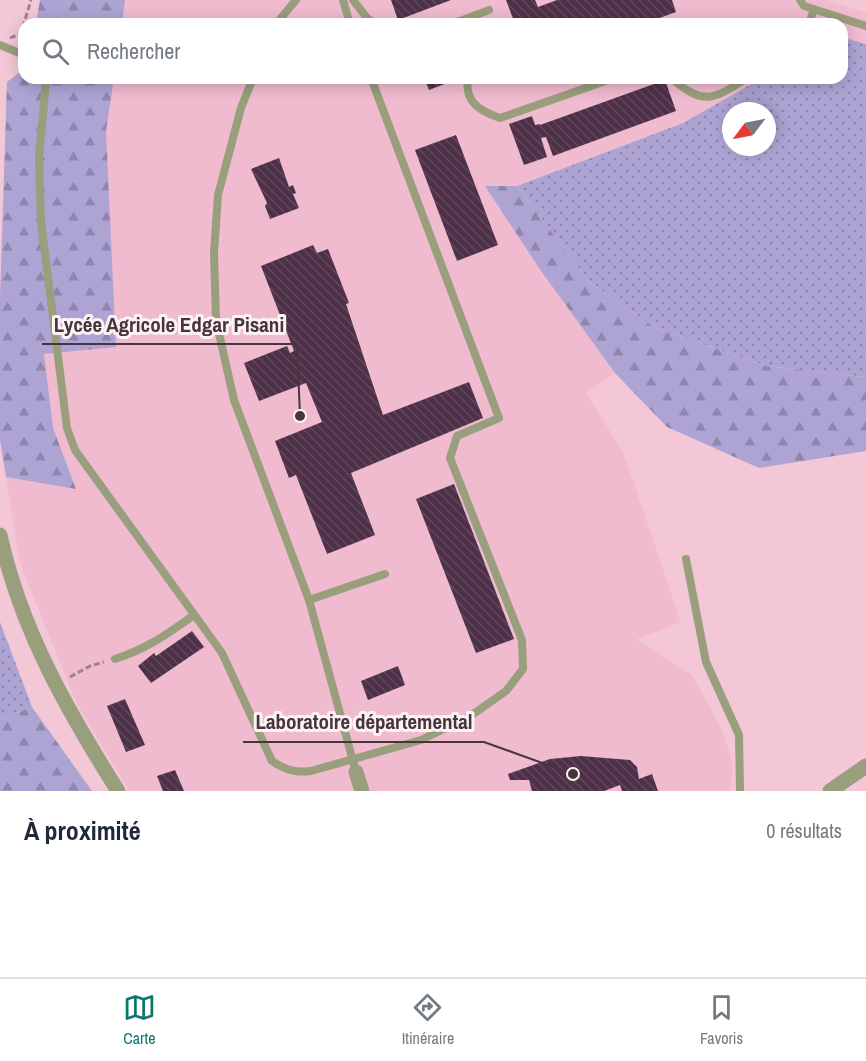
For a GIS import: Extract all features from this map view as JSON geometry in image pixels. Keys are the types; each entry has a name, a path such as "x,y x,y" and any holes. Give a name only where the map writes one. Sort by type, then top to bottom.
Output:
{"street":[{"path":"0,535 27,625 55,686 118,791"},
{"path":"354,766 362,791"},
{"path":"830,791 866,766"}],"lane":[{"path":"281,18 296,0"},
{"path":"343,0 348,18"},
{"path":"353,0 367,18"},
{"path":"800,0 804,6 842,18"},
{"path":"811,18 814,9"},
{"path":"468,18 489,10"},
{"path":"848,20 866,26"},
{"path":"0,43 18,52"},
{"path":"46,84 39,156 41,222 67,428 75,450 222,653 272,761 284,769 300,772 354,766 421,741 469,717 506,691 523,669 522,640 450,458 457,436 498,418 373,84"},
{"path":"251,84 241,108 218,195 214,254 216,320 234,400 309,600 354,766"},
{"path":"467,84 473,104 482,112 500,118 597,84"},
{"path":"678,84 691,94 706,98 720,96 738,84"},
{"path":"686,559 706,662 739,735 740,791"},
{"path":"309,600 385,574"},
{"path":"115,659 154,644 194,615"}],"path":[{"path":"26,18 31,0"},
{"path":"0,43 18,34"},
{"path":"55,686 90,666 115,659"}],"shaded area":[{"path":"40,0 826,0 866,13 866,44 848,39 848,18 37,18"},
{"path":"18,74 18,84 751,84 683,123 517,186 486,186 541,271 615,373 586,393 623,452 681,622 637,639 692,675 723,731 733,764 730,791 129,791 76,702 20,563 0,440 0,299 7,82"}],"green space":[{"path":"40,0 125,0 123,18 37,18"},
{"path":"848,39 866,44 866,377 766,366 656,328 590,283 517,186 683,123 751,84 848,84"},
{"path":"18,74 18,84 113,84 106,131 116,347 44,354 53,428 76,489 6,477 0,440 0,299 7,82"},
{"path":"485,186 517,186 590,283 656,328 766,366 866,377 866,451 759,468 667,427 615,373 541,271"},
{"path":"0,622 32,707 0,719"},
{"path":"32,707 92,791 0,791 0,719"}],"building":[{"path":"391,0 451,0 403,18 397,18"},
{"path":"506,0 535,0 538,7 557,0 672,0 676,12 660,18 513,18"},
{"path":"426,84 444,84 429,90"},
{"path":"654,84 666,84 676,111 553,156 546,137 541,138 547,157 524,165 509,124 532,116 535,125"},
{"path":"456,135 498,245 457,261 415,150"},
{"path":"279,158 289,187 293,185 296,193 293,194 299,208 270,219 265,206 267,203 251,169"},
{"path":"313,245 317,253 328,249 349,303 346,304 383,415 469,382 483,418 351,473 375,535 327,554 296,475 289,478 275,441 322,422 306,383 259,401 244,363 287,346 290,353 294,351 261,266"},
{"path":"454,484 514,639 476,653 416,499"},
{"path":"192,631 204,647 151,683 138,666 154,653 156,656"},
{"path":"398,666 405,685 368,700 361,681"},
{"path":"125,699 145,745 126,752 107,706"},
{"path":"581,756 630,760 637,767 639,779 652,774 658,791 622,791 620,785 604,791 532,791 529,780 510,780 508,774 550,759"},
{"path":"175,770 184,791 163,791 157,776"}],"place":[{"name":"Lycée Agricole Edgar Pisani","path":"300,416"},
{"name":"Laboratoire départemental","path":"573,774"}]}
